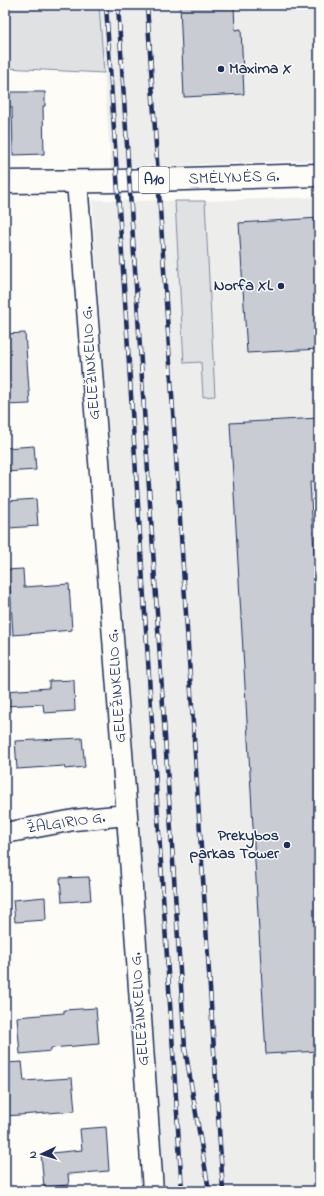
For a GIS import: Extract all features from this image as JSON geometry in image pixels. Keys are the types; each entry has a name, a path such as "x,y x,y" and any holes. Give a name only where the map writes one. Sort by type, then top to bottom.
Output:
{"highway":[{"name":"SMĖLYNĖS G.","path":"5,182 78,182 319,175"}],"street":[{"name":"GELEŽINKELIO G.","path":"78,182 127,815 153,1191"},
{"name":"ŽALGIRIO G.","path":"5,833 74,820 127,815"}],"shaded area":[{"path":"5,5 99,5 104,73 5,68"},
{"path":"99,5 319,5 319,160 111,168"},
{"path":"319,197 319,1191 157,1191 92,200 175,201 184,363 201,362 203,397 215,396 205,201"},
{"path":"175,201 205,201 215,396 203,397 201,362 184,363"}],"building":[{"path":"180,5 226,5 226,7 234,7 235,30 241,29 244,94 184,97"},
{"path":"5,92 45,92 45,106 43,106 44,154 13,155 12,107 5,107"},
{"name":"Norfa XL","path":"319,218 319,349 247,353 239,223"},
{"path":"25,333 30,404 5,405 5,334"},
{"name":"Prekybos parkas Tower","path":"319,418 319,481 310,482 319,639 319,1051 266,1054 230,423"},
{"path":"34,446 36,470 5,472 5,448"},
{"path":"36,499 38,526 9,528 7,501"},
{"path":"23,569 24,587 69,584 72,630 13,635 10,585 5,585 5,570"},
{"path":"74,680 75,711 44,713 43,704 5,706 5,691 49,688 49,681"},
{"path":"82,738 85,767 65,769 64,766 17,769 15,741"},
{"path":"89,877 91,900 62,902 60,878"},
{"path":"45,897 46,920 15,922 13,900"},
{"path":"96,1008 99,1044 51,1048 51,1051 20,1054 17,1017 64,1013 64,1010"},
{"path":"22,1062 24,1081 72,1078 75,1111 5,1116 5,1063"},
{"path":"106,1127 109,1171 68,1174 69,1185 44,1187 41,1154 82,1150 80,1129"}],"railway":[{"path":"106,5 182,1191"},
{"path":"118,5 185,1048 209,1191"},
{"path":"147,5 223,1191"}],"place":[{"name":"Maxima X","path":"221,69"},
{"name":"Norfa XL","path":"281,286"},
{"name":"Prekybos parkas Tower","path":"287,845"}]}
